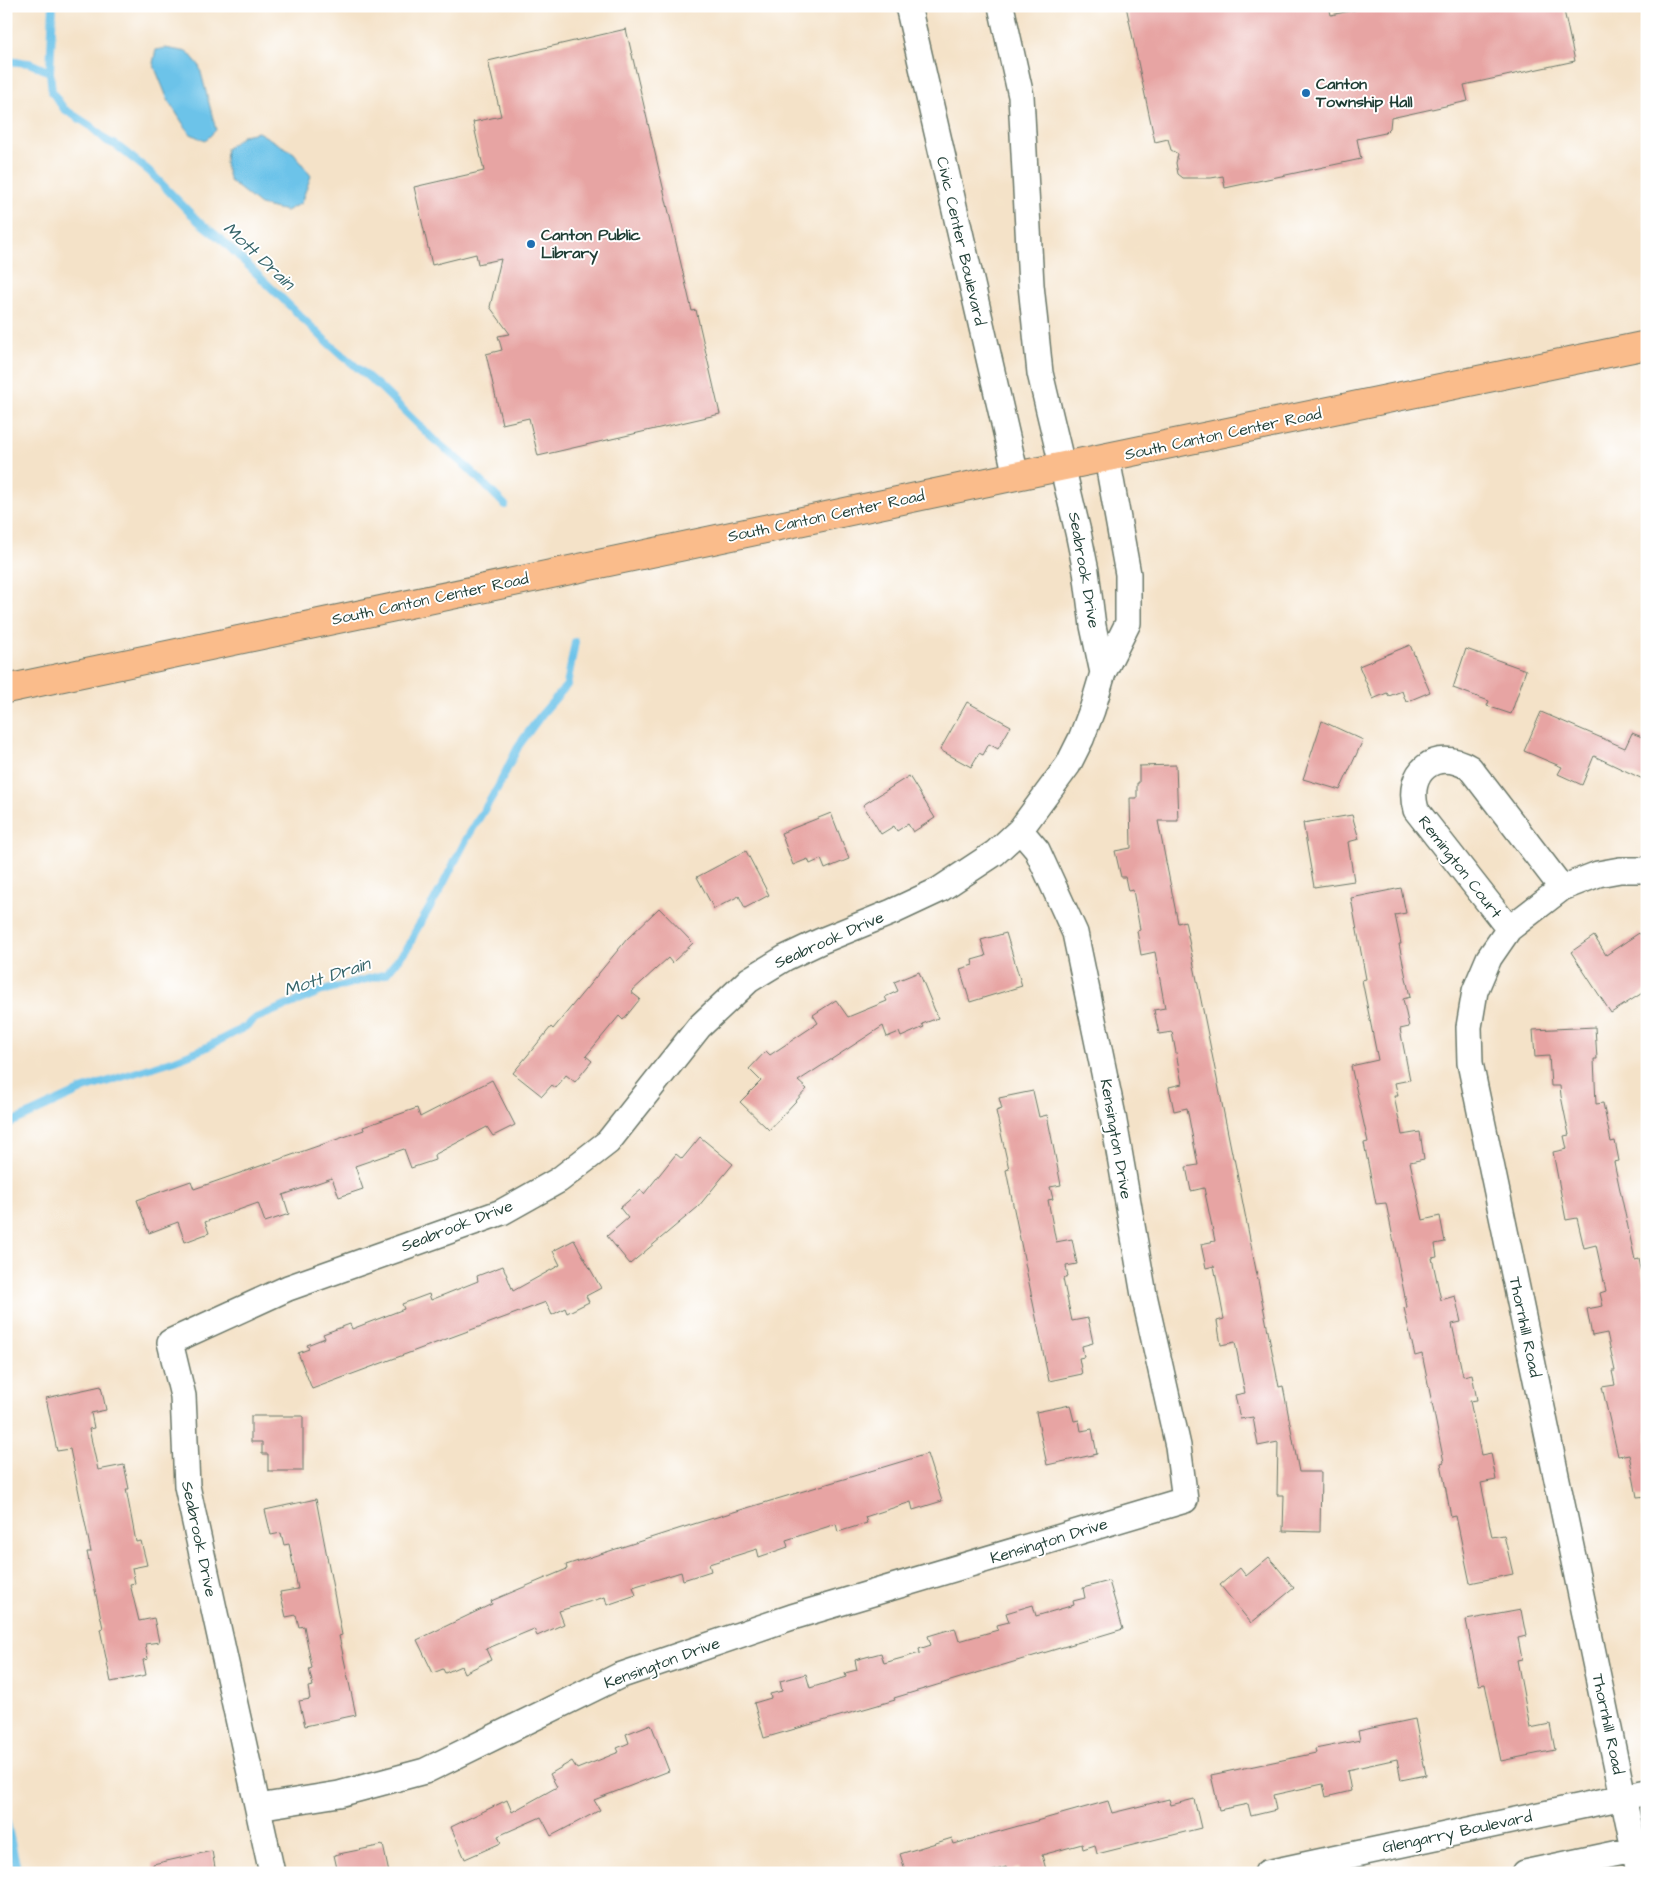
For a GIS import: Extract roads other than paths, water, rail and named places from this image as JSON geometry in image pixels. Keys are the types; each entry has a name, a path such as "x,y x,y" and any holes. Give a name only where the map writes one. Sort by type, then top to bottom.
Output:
{"main road":[{"name":"South Canton Center Road","path":"6,689 1647,345"}],"street":[{"name":"Civic Center Boulevard","path":"908,6 1016,476"},
{"path":"1001,6 1021,96 1031,285 1040,374 1063,467"},
{"name":"Seabrook Drive","path":"272,1873 186,1486 183,1396 170,1342 288,1288 502,1212 559,1180 608,1142 699,1027 749,980 785,958 939,890 995,853 1020,830 1068,765 1090,717 1103,674 1128,624 1128,574 1106,458"},
{"name":"Seabrook Drive","path":"1063,467 1086,570 1093,626 1103,674"},
{"name":"Remington Court","path":"1508,929 1416,810 1414,785 1418,775 1424,768 1431,763 1448,760 1458,761 1470,768 1562,888"},
{"name":"Kensington Drive","path":"258,1807 339,1794 425,1771 619,1676 792,1617 1185,1500 1178,1446 1144,1295 1113,1116 1075,933 1038,850 1020,830"},
{"name":"Thornhill Road","path":"1640,1856 1635,1795 1470,1063 1469,1027 1476,991 1489,958 1508,929 1562,888 1598,874 1620,870 1647,870"},
{"name":"Glengarry Boulevard","path":"1267,1873 1635,1795"},
{"path":"1524,1873 1640,1856"}],"water":[{"path":"165,48 188,52 199,65 216,130 205,141 189,133 168,100 153,63 156,50"},
{"path":"258,132 294,153 311,176 301,203 286,211 260,205 230,181 225,164 226,149 244,135"}],"waterway":[{"name":"Mott Drain","path":"53,6 50,72 52,92 64,109 89,125 107,141 116,145 149,171 198,221 222,240 328,343 380,387 432,438 468,468 505,505"},
{"path":"6,61 29,63 50,72"},
{"name":"Mott Drain","path":"6,1125 84,1089 175,1060 205,1048 245,1027 256,1018 322,991 386,974 409,946 467,838 498,787 519,745 567,685 575,642"},
{"name":"Mott Drain","path":"6,1819 18,1873"}],"place":[{"name":"Canton Township Hall","path":"1306,93"},
{"name":"Canton Public Library","path":"531,244"}]}
